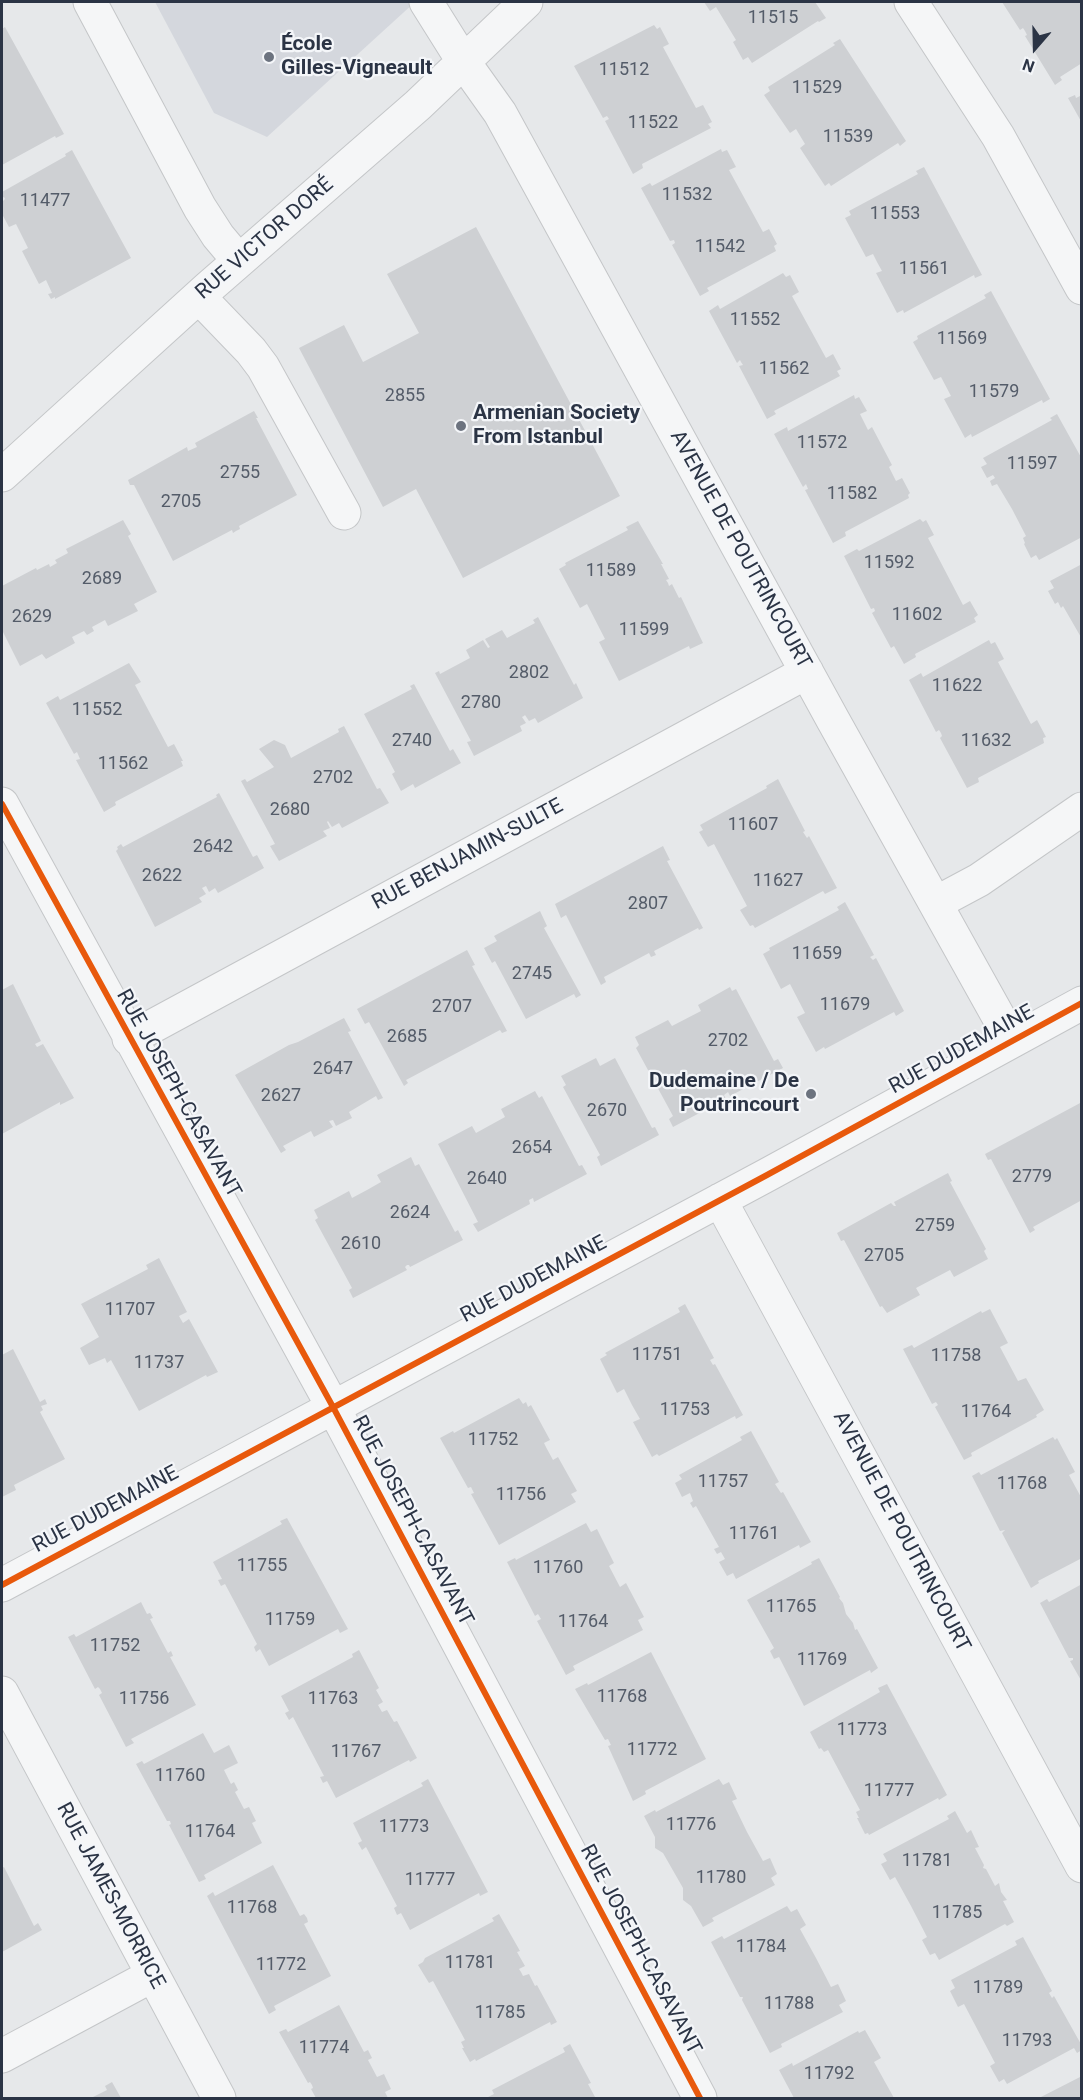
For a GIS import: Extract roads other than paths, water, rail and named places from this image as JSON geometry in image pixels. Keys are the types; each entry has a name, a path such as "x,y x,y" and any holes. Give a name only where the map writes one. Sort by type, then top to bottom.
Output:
{"street":[{"path":"90,2 200,208 218,236 239,261"},
{"name":"AVENUE DE POUTRINCOURT","path":"426,2 463,61 500,113 1012,1041"},
{"name":"RUE VICTOR DORÉ","path":"2,475 239,261 418,105 526,2"},
{"path":"911,2 998,136 1082,288"},
{"path":"199,297 251,351 263,367 344,513"},
{"name":"RUE BENJAMIN-SULTE","path":"129,1039 807,672"},
{"name":"RUE JOSEPH-CASAVANT","path":"2,804 333,1407 700,2098"},
{"path":"936,903 979,880 1082,809"},
{"name":"RUE DUDEMAINE","path":"2,1584 720,1200 1082,1003"},
{"name":"AVENUE DE POUTRINCOURT","path":"720,1200 1082,1866"},
{"name":"RUE JAMES-MORRICE","path":"2,1693 219,2098"},
{"path":"2,2056 153,1975"}],"place":[{"name":"École Gilles-Vigneault","path":"269,57"},
{"name":"Armenian Society From Istanbul","path":"461,426"},
{"name":"Dudemaine / De Poutrincourt","path":"811,1094"}]}
